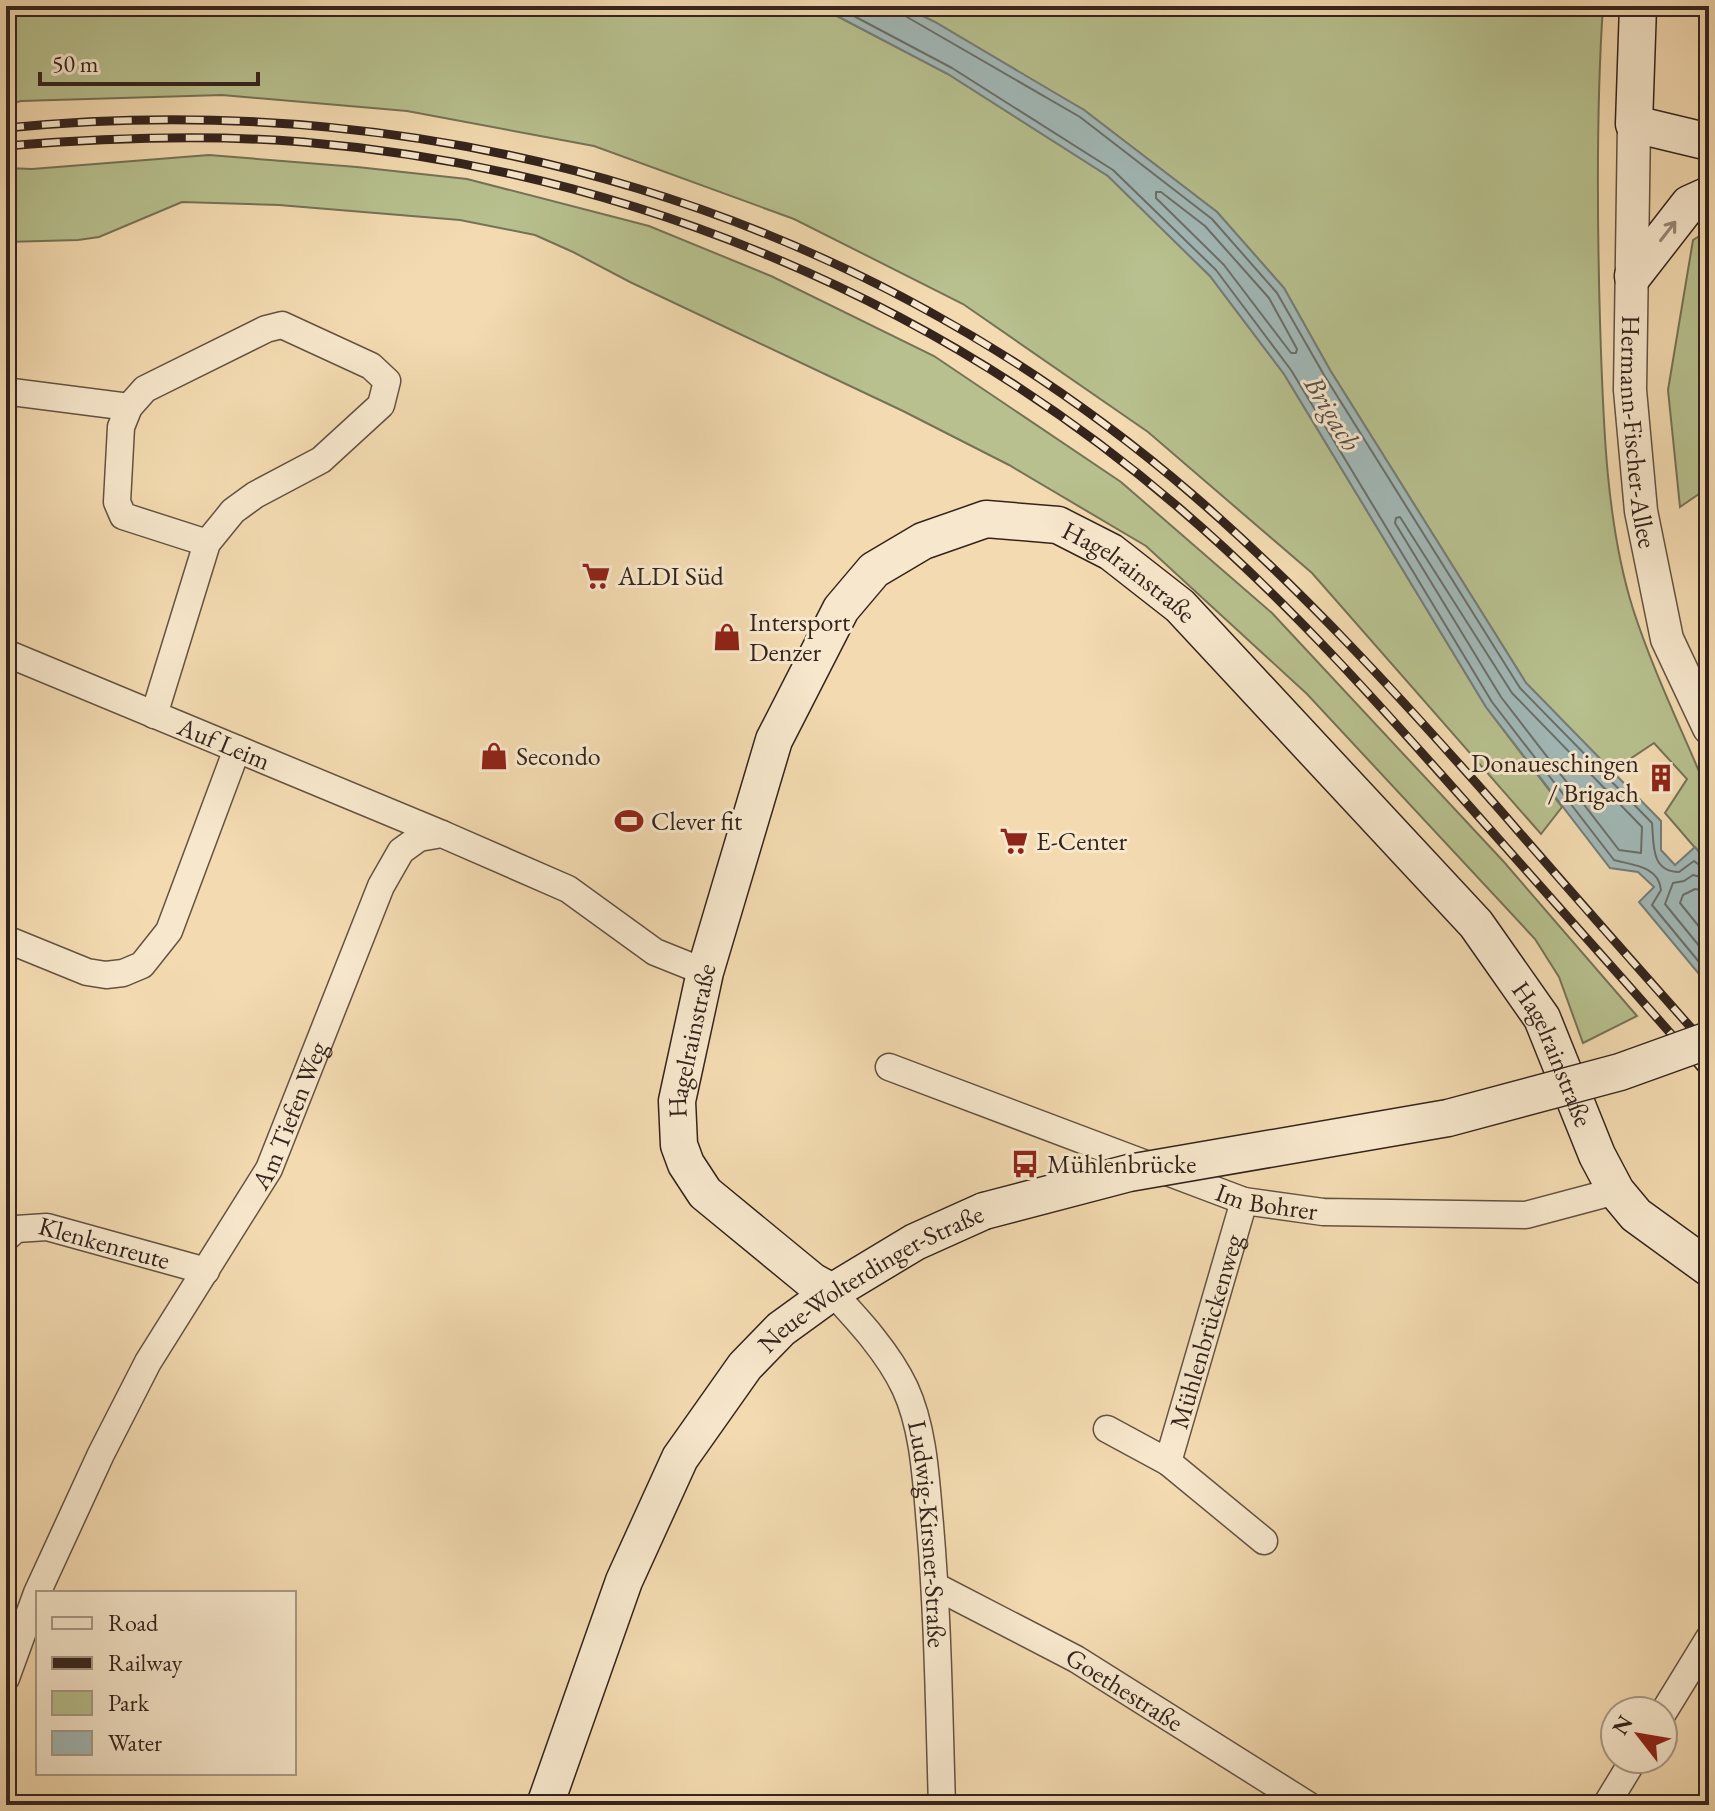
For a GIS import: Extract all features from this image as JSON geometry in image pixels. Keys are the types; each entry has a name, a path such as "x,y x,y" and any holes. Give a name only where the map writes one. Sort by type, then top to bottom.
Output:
{"main road":[{"path":"1638,6 1634,124 1709,142"},
{"path":"1633,276 1689,204 1709,195"},
{"name":"Hagelrainstraße","path":"832,1292 812,1281 705,1193 686,1164 679,1145 677,1101 705,972 774,740 841,609 874,570 923,541 986,519 1058,525 1111,552 1180,606 1476,924 1542,1018 1597,1155 1616,1191 1636,1215 1709,1268"},
{"name":"Neue-Wolterdinger-Straße","path":"545,1805 624,1581 680,1458 745,1366 781,1329 832,1292 915,1242 984,1211 1129,1173 1448,1118 1620,1072 1709,1040"}],"street":[{"name":"Hermann-Fischer-Allee","path":"1634,124 1630,390 1641,511 1667,639 1709,728"},
{"path":"154,715 207,543 233,511 255,495 321,460 381,405 387,381 371,366 282,325 266,329 145,389 129,407 121,427 117,502 123,516 207,543"},
{"path":"12,392 129,407"},
{"name":"Auf Leim","path":"6,653 442,834"},
{"path":"6,939 87,972 106,975 123,973 142,965 169,931 237,749"},
{"path":"442,834 568,889 655,952 705,972"},
{"name":"Am Tiefen Weg","path":"38,1591 101,1454 148,1362 269,1169 381,886 401,851 419,838 442,834"},
{"name":"Im Bohrer","path":"889,1067 1244,1201 1323,1212 1526,1215 1616,1191"},
{"name":"Mühlenbrückenweg","path":"1168,1462 1244,1201"},
{"name":"Klenkenreute","path":"6,1238 16,1229 47,1227 206,1271"},
{"name":"Ludwig-Kirsner-Straße","path":"832,1292 885,1354 905,1389 918,1430 935,1586 942,1805"},
{"name":"Mühlenbrückenweg","path":"1107,1429 1168,1462 1264,1541"},
{"name":"Goethestraße","path":"935,1586 1076,1659 1308,1805"},
{"name":"Am Tiefen Weg","path":"6,1678 36,1596"},
{"path":"1674,1695 1709,1638"},
{"path":"1606,1805 1624,1775"}],"green space":[{"path":"6,6 818,6 948,74 1108,176 1210,276 1284,374 1486,707 1562,807 1541,834 1312,573 1148,432 963,304 794,219 594,146 407,111 222,95 21,101 6,105"},
{"path":"903,6 1603,6 1598,124 1598,242 1602,393 1611,503 1616,540 1633,609 1657,675 1704,783 1709,805 1709,864 1665,813 1687,779 1654,743 1612,771 1526,683 1330,370 1284,288 1217,212 1084,110"},
{"path":"209,155 467,179 649,226 771,276 934,356 1121,482 1272,613 1504,862 1637,1016 1583,1043 1559,977 1535,939 1307,694 1146,546 1009,465 573,252 535,235 460,220 279,205 182,202 99,237 6,242 6,168 32,169"},
{"path":"1709,230 1709,487 1680,507 1668,390 1693,240"}],"water":[{"name":"Brigach","path":"818,6 903,6 935,22 1084,110 1217,212 1284,288 1330,370 1526,683 1661,821 1661,850 1675,865 1695,847 1709,864 1709,986 1639,902 1654,887 1638,872 1610,868 1486,707 1284,374 1210,276 1108,176 948,74"}],"railway":[{"path":"6,128 168,120 328,127 485,150 638,188 786,242 929,311 1065,396 1193,495 1274,569 1427,728 1709,1048"},
{"path":"6,146 117,139 229,138 303,142 423,157 541,181 657,214 769,256 879,306 983,365 1084,432 1178,507 1256,578 1366,691 1709,1077"}],"place":[{"name":"ALDI Süd","path":"596,576"},
{"name":"Intersport Denzer","path":"727,637"},
{"name":"Secondo","path":"494,756"},
{"name":"Donaueschingen / Brigach","path":"1661,778"},
{"name":"Clever fit","path":"629,821"},
{"name":"E-Center","path":"1014,841"},
{"name":"Mühlenbrücke","path":"1025,1164"}]}
